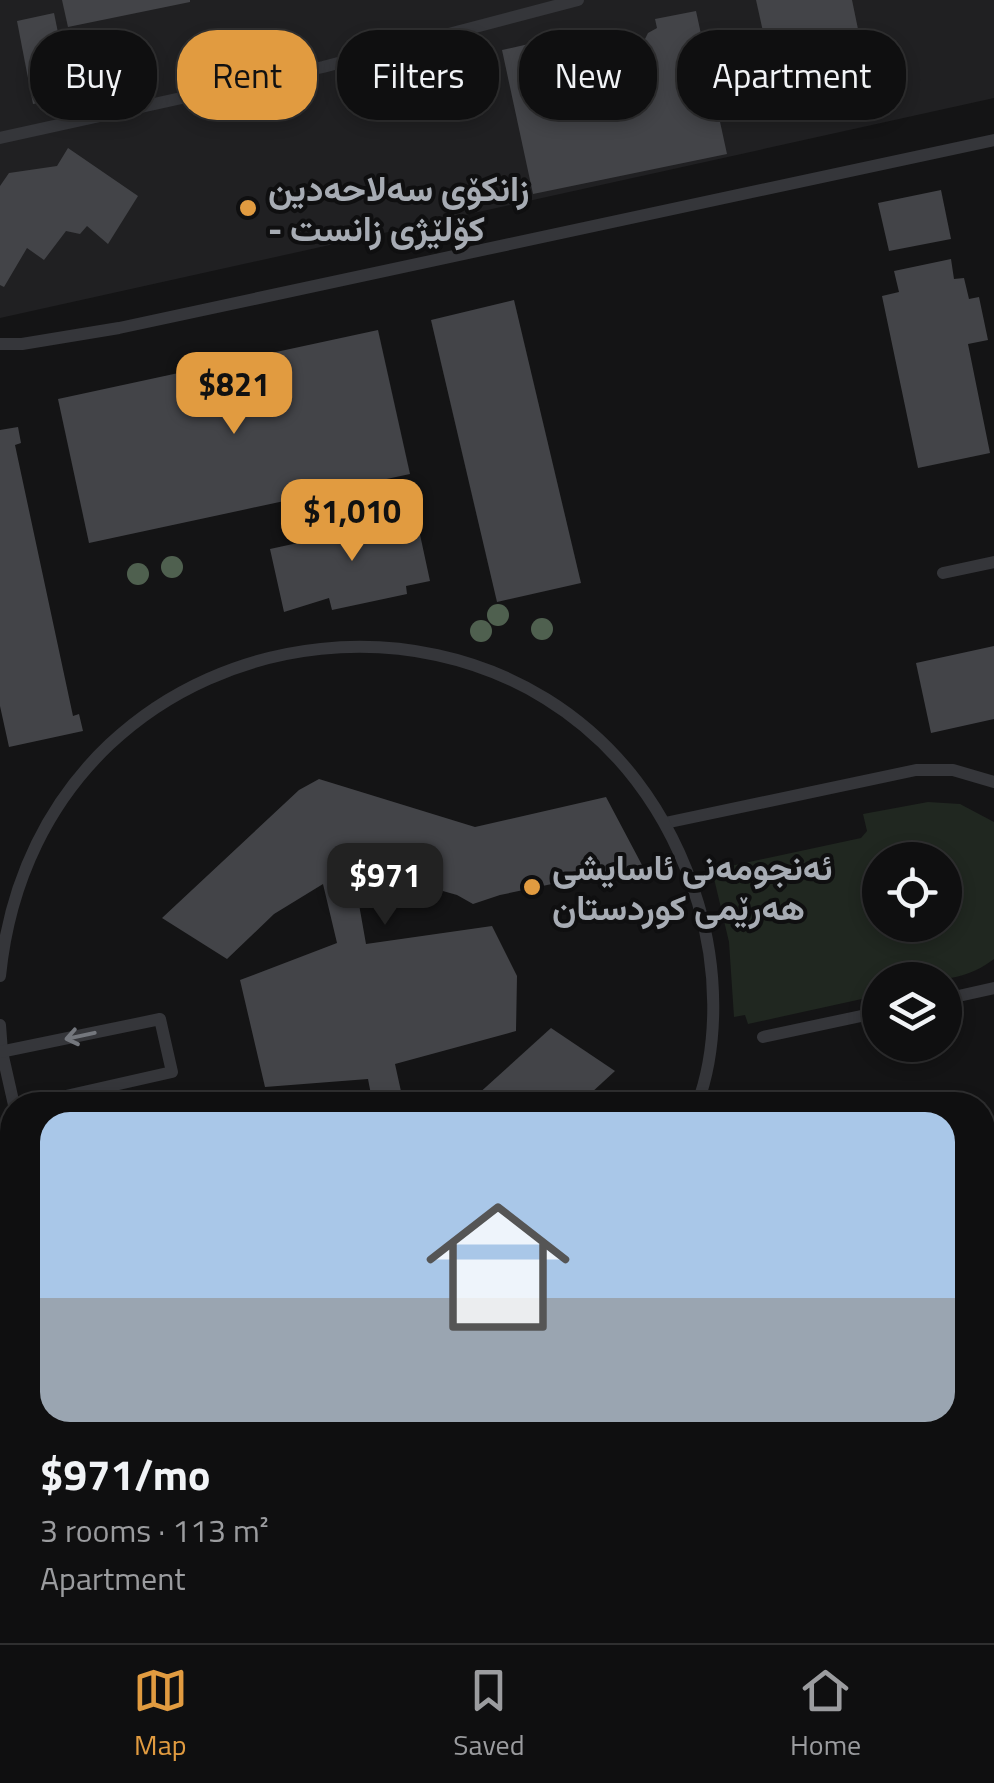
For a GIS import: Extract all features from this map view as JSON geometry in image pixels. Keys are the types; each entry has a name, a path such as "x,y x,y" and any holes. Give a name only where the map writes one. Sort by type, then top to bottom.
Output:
{"lane":[{"path":"0,138 324,67 578,0"},
{"path":"0,344 118,328 994,140"},
{"path":"943,573 994,562"},
{"path":"0,976 4,938 19,882 43,830 74,782 114,739 159,704 210,676 264,657 321,647 378,646 436,654 491,672 542,698 589,732 630,772 665,823 688,871 705,926 713,983 711,1040 700,1092"},
{"path":"665,823 916,770 953,770 994,782"},
{"path":"962,995 994,988"},
{"path":"763,1037 862,1016"},
{"path":"1,1052 160,1019 172,1072 84,1092"},
{"path":"0,1025 10,1092"}],"shaded area":[{"name":"زانکۆی سەلاحەدین - کۆلێژی زانست","path":"0,0 994,0 994,98 906,117 906,30 677,30 677,120 895,120 0,318"},
{"path":"928,802 960,804 994,822 994,959 962,976 962,962 862,962 862,999 748,1024 745,1015 734,1017 729,942 712,870 861,838 867,831 863,814"}],"building":[{"path":"62,0 190,0 190,2 68,27"},
{"path":"756,0 852,0 858,30 763,30"},
{"path":"696,11 700,30 677,30 677,120 720,120 727,154 533,194 502,50 519,46 519,120 657,120 655,19"},
{"path":"54,13 57,30 30,30 30,88 17,21"},
{"path":"68,148 138,196 108,244 87,226 80,234 66,231 44,260 27,248 4,287 0,285 0,186 9,173 57,166"},
{"path":"941,190 951,239 889,251 878,203"},
{"path":"951,259 954,279 964,278 969,299 979,297 988,340 968,344 990,453 918,468 882,296 899,292 894,271"},
{"path":"514,300 581,583 497,602 431,320"},
{"path":"378,330 410,474 89,543 58,399"},
{"path":"18,427 21,443 15,445 73,716 79,714 83,731 9,747 0,706 0,430"},
{"path":"391,514 393,522 416,516 430,581 406,586 407,594 332,610 329,598 284,612 270,549 316,539 314,531"},
{"path":"994,646 994,719 931,733 916,663"},
{"path":"319,779 475,827 606,797 642,865 473,904 457,895 411,882 375,875 354,876 366,944 492,926 517,976 516,1031 395,1064 401,1092 370,1092 368,1079 265,1087 240,980 337,943 323,884 274,914 227,959 162,918 299,790"},
{"path":"551,1028 615,1071 592,1092 480,1092"}],"place":[{"name":"زانکۆی سەلاحەدین - کۆلێژی زانست","path":"248,208"},
{"name":"ئەنجومەنی ئاسایشی هەرێمی کوردستان","path":"532,887"}]}
